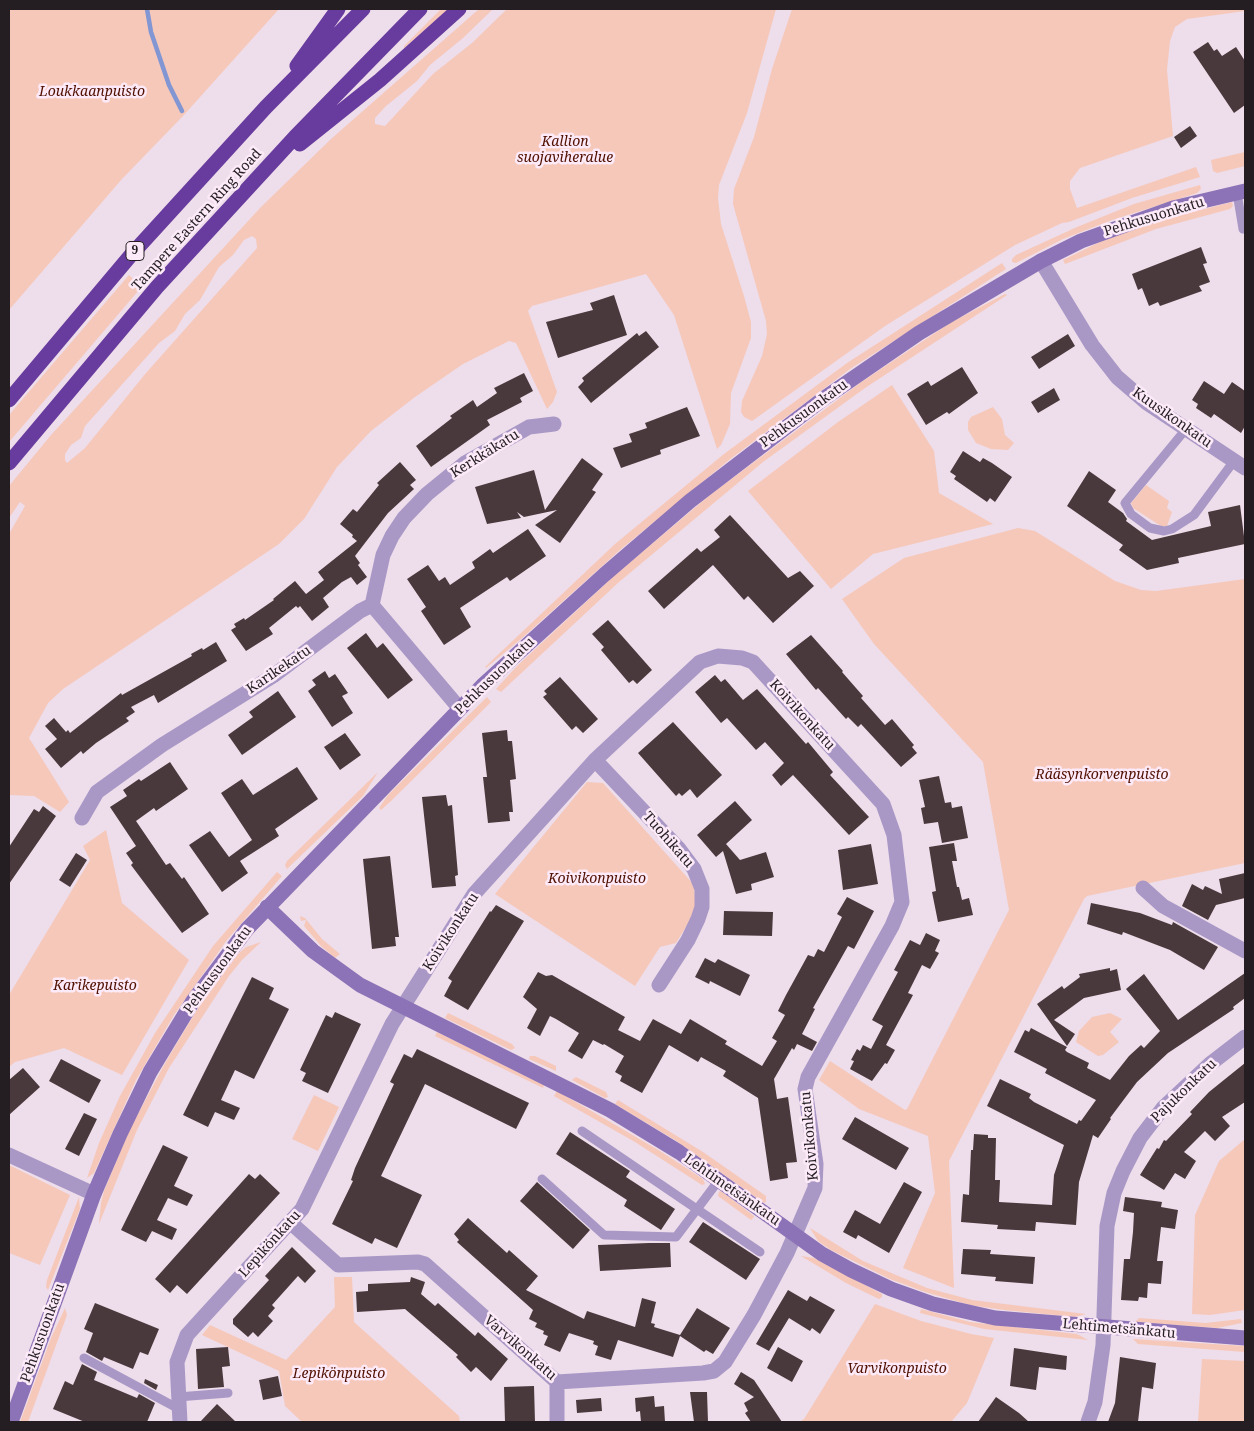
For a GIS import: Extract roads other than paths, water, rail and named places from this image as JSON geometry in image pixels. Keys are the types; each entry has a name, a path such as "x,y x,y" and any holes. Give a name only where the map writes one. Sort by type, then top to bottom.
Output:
{"highway":[{"path":"266,107 338,9"},
{"name":"Tampere Eastern Ring Road","path":"9,400 131,255 266,107 363,9"},
{"name":"Tampere Eastern Ring Road","path":"9,463 157,287 420,9"},
{"path":"260,176 380,80 459,9"}],"main road":[{"name":"Pehkusuonkatu","path":"11,1422 94,1194 136,1100 173,1033 215,970 267,907 498,671 610,569 690,501 770,438 912,338 1040,261 1081,241 1133,221 1241,192"},
{"name":"Lehtimetsänkatu","path":"267,907 326,962 360,985 610,1110 679,1152 794,1235 851,1270 933,1304 995,1318 1245,1338"}],"street":[{"name":"Kuusikonkatu","path":"1040,261 1092,345 1118,377 1147,403 1239,464"},
{"name":"Kerkkäkatu","path":"372,605 383,555 392,536 404,518 427,494 465,463 529,427 554,424"},
{"path":"372,605 460,709"},
{"name":"Karikekatu","path":"82,818 97,792 162,745 273,676 360,611 372,605"},
{"name":"Koivikonkatu","path":"402,1006 474,894 595,760 700,662 718,656 742,658 758,667 886,810 894,835 902,902 892,926 808,1077 805,1089 816,1179 815,1188 794,1235"},
{"name":"Tuohikatu","path":"595,760 679,849 694,869 702,889 702,907 698,919 688,940 659,985"},
{"path":"1144,888 1163,906 1245,951"},
{"name":"Lepikönkatu","path":"179,1409 178,1353 189,1332 291,1223 306,1200 402,1006"},
{"name":"Pajukonkatu","path":"1088,1422 1095,1402 1103,1345 1102,1328 1107,1226 1114,1193 1140,1138 1168,1102 1210,1064 1245,1037"},
{"path":"9,1155 94,1194"},
{"name":"Varvikonkatu","path":"291,1223 338,1265 418,1262 425,1264 557,1382 702,1373 718,1369 728,1358 754,1315 794,1235"},
{"path":"557,1382 557,1422"}],"lane":[{"path":"1241,192 1244,229"},
{"path":"1186,429 1127,499 1126,507 1135,518 1156,530 1178,526 1201,508 1239,464"},
{"path":"582,1131 760,1252"},
{"path":"542,1179 604,1236 676,1237 719,1180"},
{"path":"84,1358 179,1409 228,1393"}],"waterway":[{"path":"147,9 151,32 169,85 182,111"}],"park label":[{"name":"Loukkaanpuisto","path":"92,92"},
{"name":"Kallion suojaviheralue","path":"565,150"},
{"name":"Rääsynkorvenpuisto","path":"1102,775"},
{"name":"Koivikonpuisto","path":"597,879"},
{"name":"Karikepuisto","path":"95,986"},
{"name":"Varvikonpuisto","path":"897,1369"},
{"name":"Lepikönpuisto","path":"339,1374"}]}
